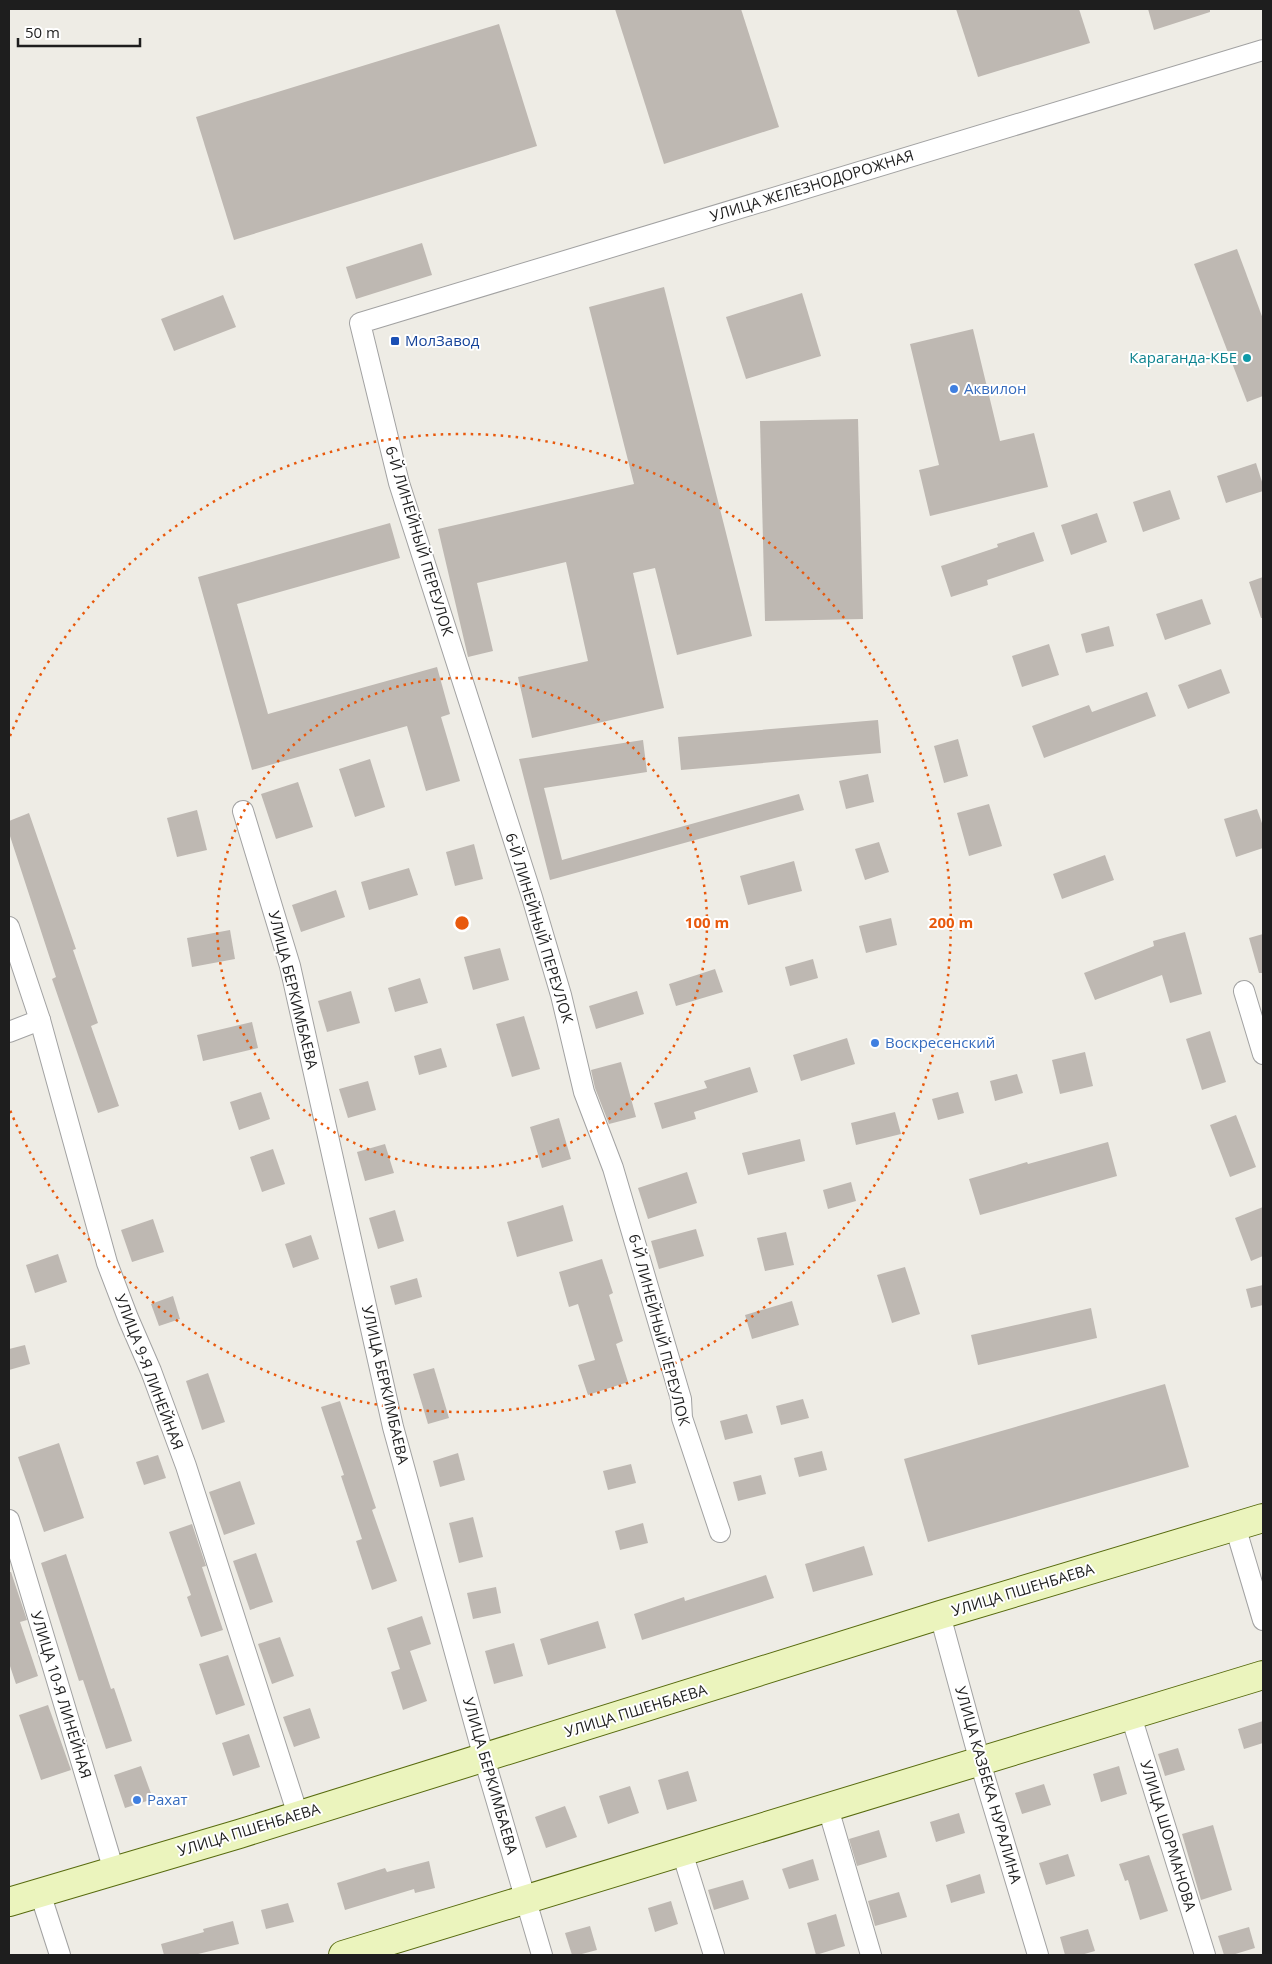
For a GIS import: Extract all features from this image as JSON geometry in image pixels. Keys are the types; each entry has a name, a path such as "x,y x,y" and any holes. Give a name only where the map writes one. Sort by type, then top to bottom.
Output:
{"street":[{"name":"УЛИЦА ЖЕЛЕЗНОДОРОЖНАЯ","path":"360,323 1263,50"},
{"name":"6-Й ЛИНЕЙНЫЙ ПЕРЕУЛОК","path":"360,323 399,483 535,906 562,995 584,1092 613,1168 681,1399 682,1418 720,1532"},
{"name":"УЛИЦА БЕРКИМБАЕВА","path":"243,811 290,966 393,1427 484,1758 542,1955"},
{"name":"УЛИЦА 9-Я ЛИНЕЙНАЯ","path":"9,927 40,1020 107,1263 151,1371 186,1466 298,1814"},
{"path":"1244,991 1263,1054"},
{"path":"9,1032 40,1020"},
{"name":"УЛИЦА ПШЕНБАЕВА","path":"9,1902 239,1834 940,1615 1263,1518"},
{"name":"УЛИЦА 10-Я ЛИНЕЙНАЯ","path":"9,1520 114,1871"},
{"path":"1235,1526 1263,1620"},
{"name":"УЛИЦА КАЗБЕКА НУРАЛИНА","path":"940,1615 980,1762 1038,1955"},
{"path":"343,1955 376,1950 525,1900 1263,1675"},
{"name":"УЛИЦА ШОРМАНОВА","path":"1131,1716 1205,1955"},
{"path":"828,1808 871,1955"},
{"path":"682,1852 714,1955"},
{"path":"40,1893 60,1955"}],"building":[{"path":"615,9 741,9 779,127 664,164"},
{"path":"956,9 1079,9 1090,43 978,77"},
{"path":"1148,9 1210,9 1210,12 1154,30"},
{"path":"499,24 537,146 234,240 196,117"},
{"path":"422,243 432,275 356,299 346,267"},
{"name":"Караганда-КБЕ","path":"1237,249 1263,319 1263,396 1247,402 1194,264"},
{"path":"664,287 752,636 677,655 655,568 633,573 664,708 532,738 518,677 588,661 566,562 477,583 493,651 468,657 438,529 634,484 589,307"},
{"path":"802,293 821,356 746,379 726,317"},
{"path":"223,295 236,327 174,351 161,319"},
{"name":"Аквилон","path":"973,329 1000,441 1034,433 1048,487 930,516 919,470 939,465 910,344"},
{"path":"858,419 863,619 765,621 760,421"},
{"path":"1256,463 1263,491 1226,503 1217,476"},
{"path":"1170,490 1180,519 1143,532 1133,502"},
{"path":"1097,513 1107,542 1071,555 1061,525"},
{"path":"390,523 400,558 237,604 268,714 437,667 450,714 441,717 460,781 426,791 407,726 252,770 198,577"},
{"path":"1034,532 1044,561 987,580 988,585 951,597 941,566 998,547 997,544"},
{"path":"1263,577 1263,618 1261,618 1249,582"},
{"path":"1202,599 1211,624 1165,640 1156,614"},
{"path":"1109,626 1114,646 1086,653 1081,634"},
{"path":"1049,644 1059,675 1022,687 1012,656"},
{"path":"1221,669 1230,693 1188,709 1178,685"},
{"path":"1147,692 1156,716 1044,758 1032,726 1089,705 1092,712"},
{"path":"878,720 881,753 681,770 678,737"},
{"path":"958,739 968,776 944,783 934,746"},
{"path":"643,740 647,772 544,788 562,860 799,794 804,810 550,880 519,759"},
{"path":"370,759 385,807 355,817 339,769"},
{"path":"868,774 874,802 846,809 839,781"},
{"path":"298,782 313,827 276,839 261,794"},
{"path":"989,804 1002,846 969,856 957,813"},
{"path":"1257,809 1263,826 1263,848 1236,857 1224,819"},
{"path":"197,810 207,850 177,857 167,818"},
{"path":"29,813 76,949 73,950 98,1023 91,1026 119,1106 98,1113 52,979 56,977 9,833 9,821"},
{"path":"879,842 889,872 865,880 855,849"},
{"path":"474,844 483,879 455,886 446,852"},
{"path":"1105,855 1114,880 1062,899 1053,874"},
{"path":"794,861 802,891 748,905 740,876"},
{"path":"409,868 418,895 369,910 361,882"},
{"path":"336,890 345,917 301,932 292,905"},
{"path":"891,918 897,945 866,953 859,926"},
{"path":"230,930 235,959 192,967 187,938"},
{"path":"1185,932 1202,994 1170,1003 1162,975 1095,1000 1084,973 1154,946 1153,941"},
{"path":"1263,934 1263,973 1259,973 1249,938"},
{"path":"500,948 509,980 473,990 464,957"},
{"path":"813,959 818,978 790,986 785,967"},
{"path":"715,969 723,992 676,1006 669,984"},
{"path":"420,978 428,1003 395,1012 388,988"},
{"path":"351,991 360,1023 327,1032 318,1001"},
{"path":"637,991 644,1014 596,1029 589,1006"},
{"path":"524,1016 540,1069 512,1077 496,1024"},
{"path":"252,1022 258,1048 203,1061 197,1035"},
{"path":"1210,1031 1226,1082 1202,1090 1186,1039"},
{"path":"847,1038 855,1064 801,1081 793,1055"},
{"path":"441,1048 447,1067 419,1075 414,1056"},
{"path":"1085,1052 1093,1086 1060,1094 1052,1060"},
{"path":"621,1062 636,1117 609,1124 595,1088 591,1070"},
{"path":"750,1067 758,1092 694,1112 696,1119 662,1129 654,1103 707,1088 704,1081"},
{"path":"1017,1074 1023,1093 995,1101 990,1081"},
{"path":"368,1081 376,1110 348,1118 339,1089"},
{"path":"261,1092 270,1119 239,1130 230,1102"},
{"path":"958,1092 964,1113 938,1120 932,1099"},
{"path":"895,1112 901,1134 856,1145 851,1123"},
{"path":"1236,1115 1256,1167 1230,1177 1210,1125"},
{"path":"559,1118 571,1159 542,1168 530,1127"},
{"path":"800,1139 805,1161 748,1175 742,1153"},
{"path":"1108,1142 1117,1176 980,1215 969,1179 1027,1162 1028,1164"},
{"path":"385,1144 394,1173 365,1181 357,1152"},
{"path":"273,1149 285,1184 262,1192 250,1157"},
{"path":"687,1172 697,1203 648,1219 638,1188"},
{"path":"851,1182 856,1201 828,1209 823,1190"},
{"path":"563,1205 573,1241 517,1257 507,1222"},
{"path":"1263,1207 1263,1256 1251,1261 1235,1218"},
{"path":"395,1210 404,1241 378,1249 369,1218"},
{"path":"153,1219 164,1252 132,1262 121,1230"},
{"path":"696,1229 704,1256 659,1269 651,1241"},
{"path":"786,1232 794,1265 765,1271 757,1238"},
{"path":"311,1235 319,1259 293,1268 285,1244"},
{"path":"58,1254 67,1282 35,1293 26,1265"},
{"path":"602,1259 613,1293 609,1295 623,1341 616,1344 628,1382 588,1395 578,1365 595,1360 578,1304 569,1307 559,1272"},
{"path":"905,1267 920,1314 892,1323 877,1275"},
{"path":"417,1278 422,1297 395,1305 390,1286"},
{"path":"1263,1285 1263,1305 1251,1308 1246,1289"},
{"path":"173,1296 180,1319 159,1326 151,1304"},
{"path":"792,1301 799,1325 752,1339 745,1315"},
{"path":"1091,1308 1097,1338 978,1365 971,1335"},
{"path":"25,1345 30,1364 9,1370 9,1349"},
{"path":"434,1368 449,1418 428,1424 413,1374"},
{"path":"208,1373 225,1422 202,1430 186,1381"},
{"path":"1165,1384 1189,1467 928,1542 904,1459"},
{"path":"803,1399 809,1418 781,1425 776,1406"},
{"path":"340,1401 376,1508 372,1510 397,1581 372,1590 356,1541 362,1539 341,1476 344,1475 321,1407"},
{"path":"747,1414 753,1433 725,1440 720,1421"},
{"path":"59,1443 84,1518 44,1532 18,1457"},
{"path":"822,1451 827,1470 799,1477 794,1458"},
{"path":"458,1453 465,1480 440,1487 433,1461"},
{"path":"158,1455 166,1478 144,1485 136,1462"},
{"path":"631,1464 636,1483 608,1490 603,1471"},
{"path":"761,1475 766,1494 738,1501 733,1482"},
{"path":"240,1481 255,1524 224,1535 209,1492"},
{"path":"473,1517 483,1557 459,1563 449,1523"},
{"path":"643,1523 648,1543 620,1550 615,1531"},
{"path":"192,1524 206,1566 202,1567 223,1630 201,1637 187,1597 191,1595 169,1532"},
{"path":"864,1546 873,1575 813,1592 805,1564"},
{"path":"256,1553 273,1602 250,1610 233,1561"},
{"path":"66,1554 111,1689 114,1688 132,1741 106,1749 83,1680 79,1681 41,1563"},
{"path":"9,1572 11,1572 27,1620 20,1622 38,1676 16,1684 9,1663"},
{"path":"766,1575 774,1598 642,1640 634,1614 684,1597 685,1601"},
{"path":"496,1587 501,1613 473,1619 467,1593"},
{"path":"422,1616 431,1644 410,1651 427,1701 403,1710 391,1672 400,1669 387,1628"},
{"path":"598,1621 606,1648 548,1665 540,1639"},
{"path":"280,1637 294,1676 272,1684 258,1644"},
{"path":"514,1643 523,1676 494,1684 485,1651"},
{"path":"228,1655 245,1705 216,1715 199,1664"},
{"path":"48,1705 71,1770 41,1780 19,1715"},
{"path":"310,1708 320,1738 294,1747 283,1717"},
{"path":"1263,1721 1263,1743 1244,1749 1238,1729"},
{"path":"249,1734 260,1767 233,1776 222,1743"},
{"path":"1178,1748 1185,1770 1165,1776 1158,1754"},
{"path":"141,1766 153,1799 125,1808 114,1775"},
{"path":"1119,1766 1127,1794 1101,1802 1093,1774"},
{"path":"688,1771 697,1801 667,1810 658,1780"},
{"path":"1044,1784 1051,1805 1022,1814 1015,1793"},
{"path":"630,1786 639,1813 608,1824 599,1796"},
{"path":"565,1806 577,1837 546,1848 535,1817"},
{"path":"959,1813 965,1833 936,1842 930,1822"},
{"path":"1213,1825 1232,1890 1201,1900 1182,1834"},
{"path":"879,1830 887,1857 857,1866 849,1839"},
{"path":"1068,1854 1075,1876 1046,1885 1039,1863"},
{"path":"1149,1855 1168,1911 1140,1920 1128,1880 1125,1881 1119,1864"},
{"path":"813,1859 819,1880 789,1889 782,1869"},
{"path":"429,1861 435,1888 415,1893 414,1889 345,1910 337,1883 385,1868 387,1872"},
{"path":"980,1874 985,1893 951,1903 946,1885"},
{"path":"743,1880 749,1899 714,1910 708,1890"},
{"path":"899,1892 907,1917 875,1926 868,1901"},
{"path":"671,1901 678,1924 655,1932 648,1908"},
{"path":"288,1903 294,1922 266,1929 261,1910"},
{"path":"836,1914 845,1946 816,1955 807,1923"},
{"path":"233,1921 239,1944 194,1955 164,1955 161,1944 204,1932 203,1929"},
{"path":"590,1926 597,1950 572,1955 565,1933"},
{"path":"1249,1927 1255,1948 1232,1955 1224,1955 1218,1936"},
{"path":"1088,1929 1095,1951 1081,1955 1065,1955 1060,1937"}],"place":[{"name":"МолЗавод","path":"395,341"},
{"name":"Караганда-КБЕ","path":"1247,358"},
{"name":"Аквилон","path":"954,389"},
{"name":"Воскресенский","path":"875,1043"},
{"name":"Рахат","path":"137,1800"}]}
